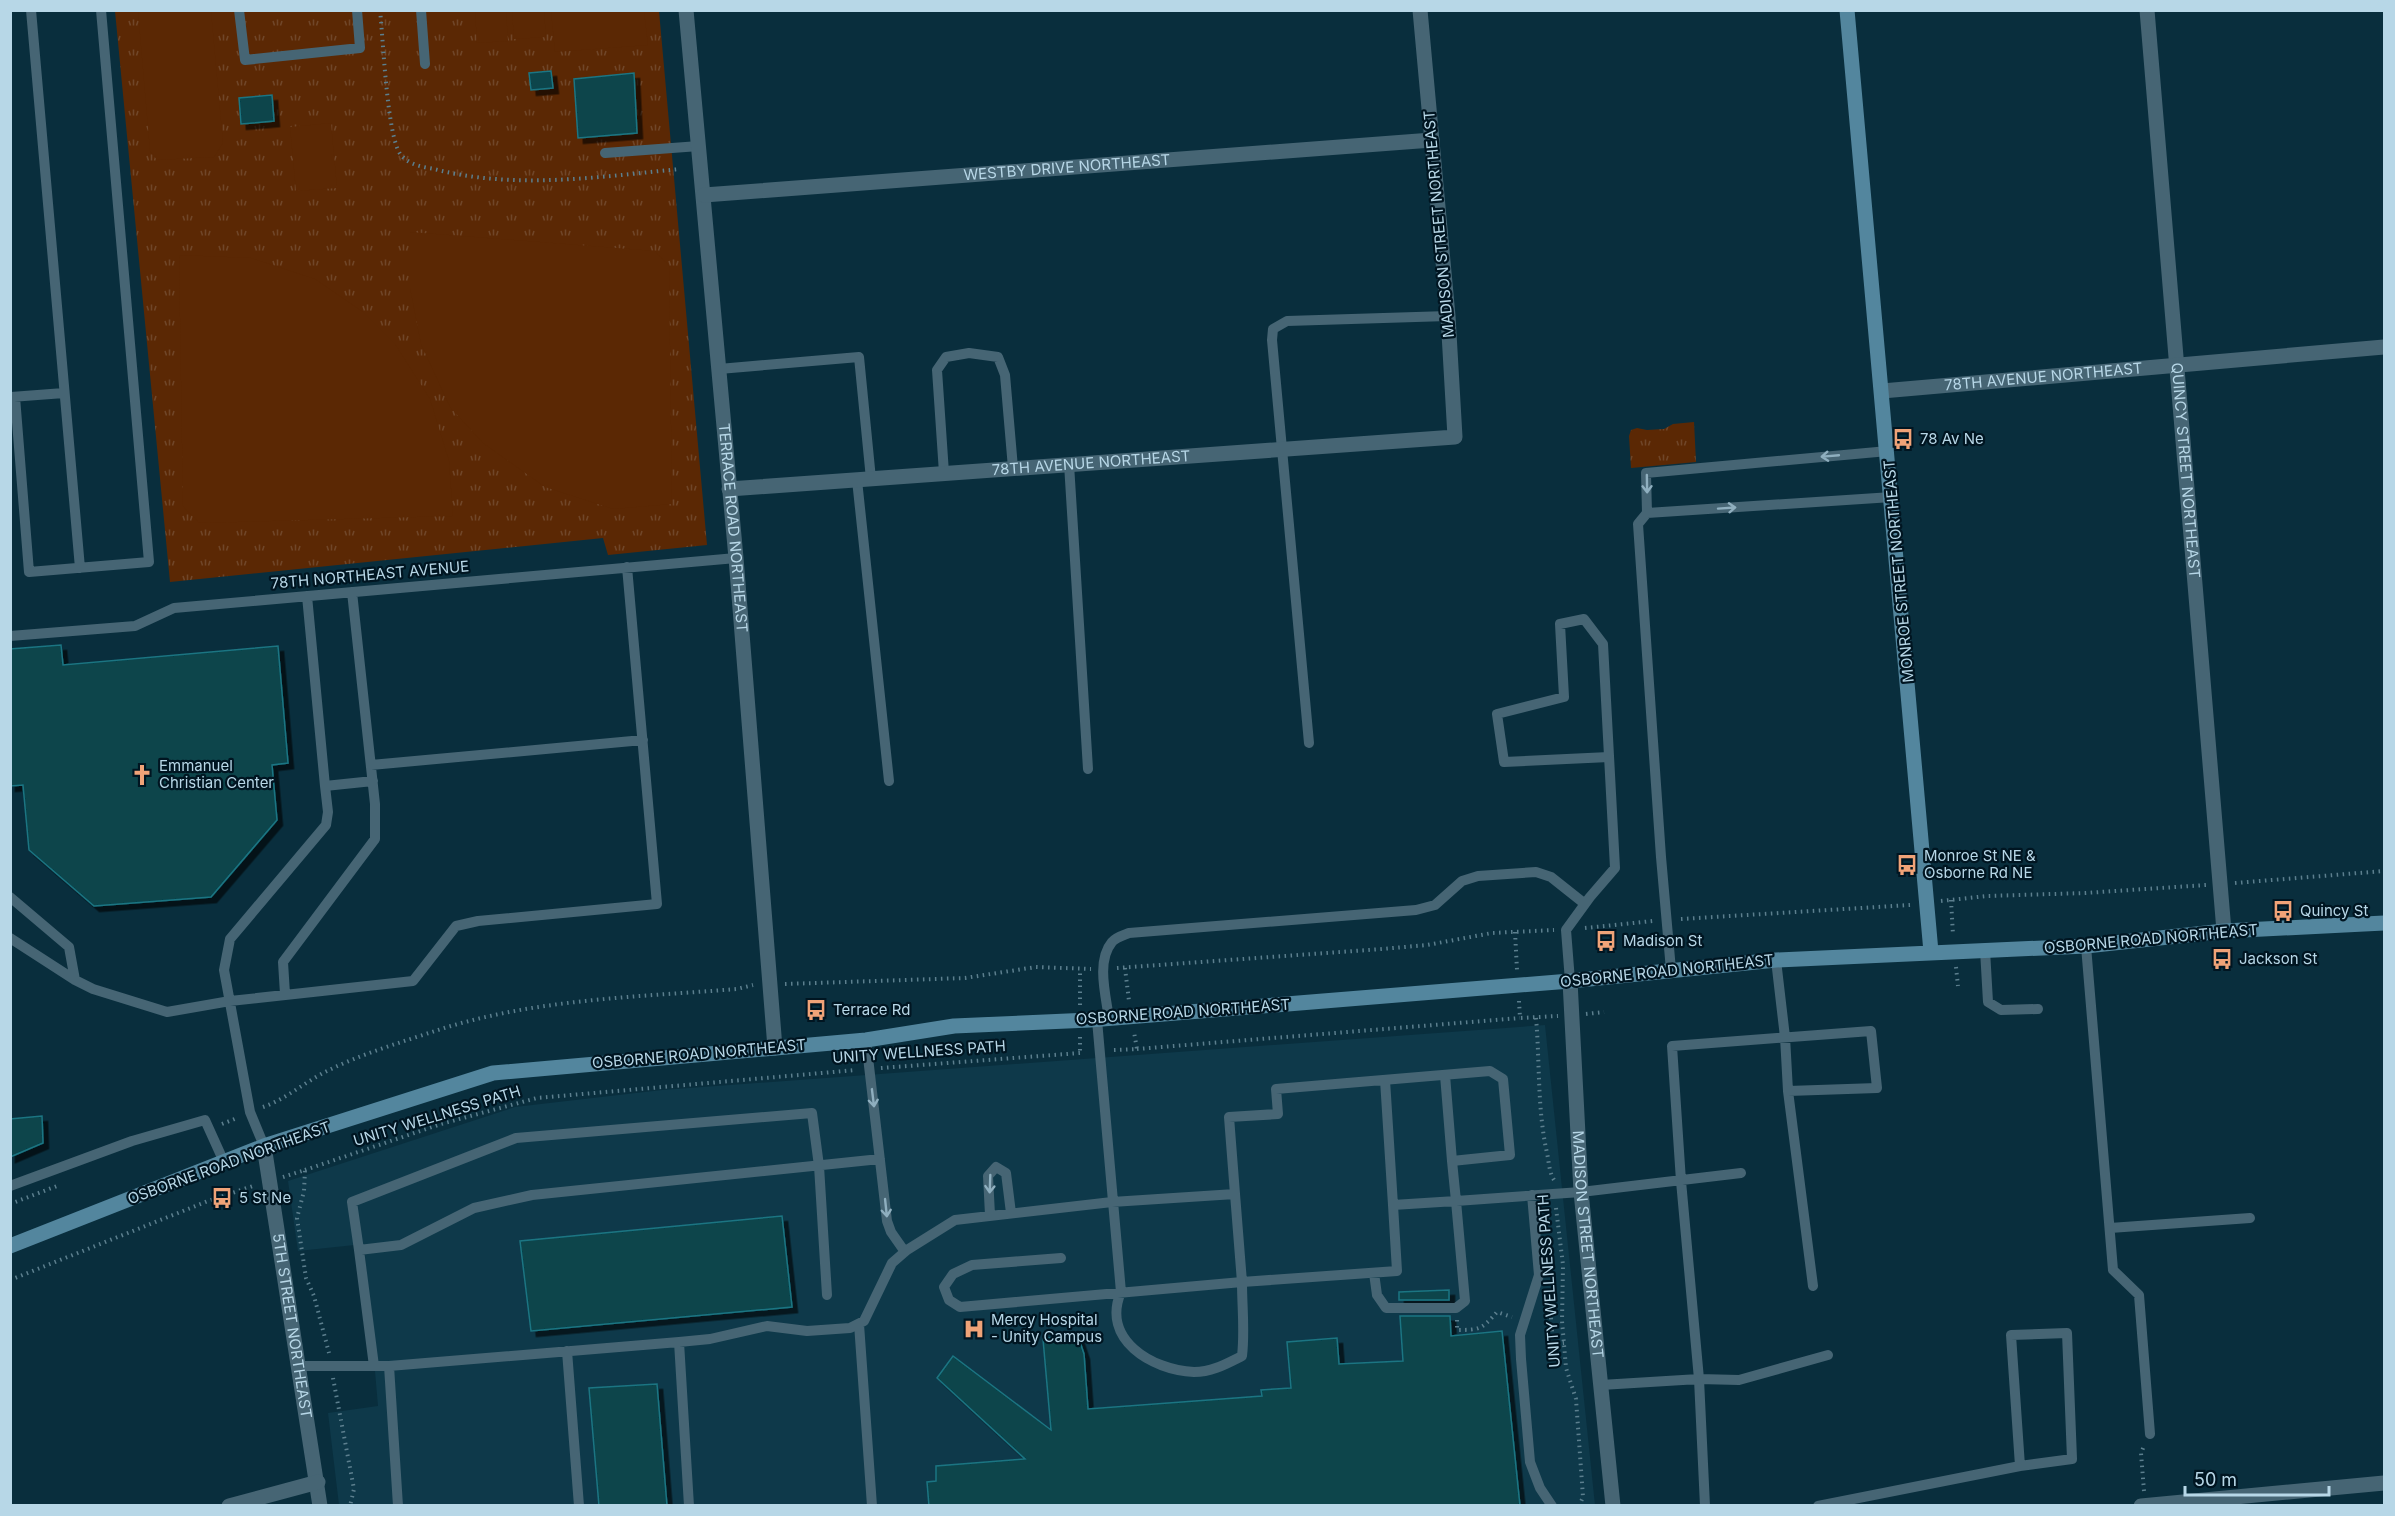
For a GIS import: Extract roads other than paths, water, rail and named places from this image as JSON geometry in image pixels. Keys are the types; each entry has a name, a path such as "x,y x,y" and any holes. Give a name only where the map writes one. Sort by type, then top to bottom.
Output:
{"street":[{"name":"TERRACE ROAD NORTHEAST","path":"686,10 736,558 775,1048"},
{"name":"MADISON STREET NORTHEAST","path":"1420,10 1448,316 1455,437"},
{"name":"MONROE STREET NORTHEAST","path":"1847,10 1931,952"},
{"name":"QUINCY STREET NORTHEAST","path":"2147,10 2224,931"},
{"name":"WESTBY DRIVE NORTHEAST","path":"704,195 1432,140"},
{"name":"78TH AVENUE NORTHEAST","path":"1882,390 2385,346"},
{"name":"78TH AVENUE NORTHEAST","path":"729,489 1455,437"},
{"name":"OSBORNE ROAD NORTHEAST","path":"10,1246 264,1146 493,1072 866,1040 954,1026 1103,1019 1570,981 1776,960 2086,946 2224,931 2385,923"},
{"name":"MADISON STREET NORTHEAST","path":"1570,981 1581,1192 1612,1506"},
{"name":"5TH STREET NORTHEAST","path":"264,1146 320,1506"},
{"path":"229,1506 318,1482"},
{"path":"2143,1505 2385,1483"}],"lane":[{"path":"31,10 80,568"},
{"path":"64,393 13,397 29,572 149,562 102,10"},
{"path":"239,10 245,60 360,48 357,10"},
{"path":"421,10 425,64"},
{"path":"605,153 699,146"},
{"path":"1309,743 1272,340 1273,329 1287,321 1448,316"},
{"path":"944,473 937,370 946,357 969,353 998,357 1005,375 1013,468"},
{"path":"719,369 859,357 864,479 889,781"},
{"path":"1671,970 1638,524 1647,513 1646,473 1888,451"},
{"path":"1069,464 1088,769"},
{"path":"1647,513 1892,497"},
{"name":"78TH NORTHEAST AVENUE","path":"10,636 135,626 174,608 736,558"},
{"path":"10,938 93,989 167,1012 285,994 385,986 413,981 456,926 478,921 657,904 627,567"},
{"path":"285,994 283,962 375,839 373,781 352,592"},
{"path":"264,1146 250,1112 224,970 230,939 326,825 328,812 326,786 307,596"},
{"path":"1570,981 1566,930 1615,868 1603,644 1584,619 1560,624 1564,697 1497,714 1503,762 1609,757"},
{"path":"371,765 643,740"},
{"path":"326,786 373,781"},
{"path":"1452,1161 1510,1155 1503,1079 1490,1071 1276,1089 1278,1114 1229,1118 1242,1282 1242,1316 1245,1330 1242,1356 1217,1369 1194,1372 1154,1364 1130,1348 1117,1324 1115,1306 1121,1292 1112,1202 1103,1019 1106,953 1113,940 1129,933 1416,910 1435,905 1462,881 1478,876 1536,872 1551,877 1585,904"},
{"path":"10,897 69,947 75,980"},
{"path":"2086,946 2113,1270 2139,1295 2150,1434"},
{"path":"1985,950 1988,1002 2001,1010 2038,1009"},
{"path":"1776,960 1785,1036 1788,1090 1813,1286"},
{"path":"1705,1506 1699,1379 1681,1181 1672,1046 1871,1031 1877,1088 1788,1090"},
{"path":"866,1040 887,1221 891,1232 905,1252"},
{"path":"1374,1273 1377,1295 1386,1308 1456,1308 1465,1301 1445,1075"},
{"path":"1061,1258 972,1264 953,1274 944,1287 949,1300 960,1307 1397,1271 1385,1080"},
{"path":"374,1366 352,1202 516,1138 812,1113 819,1166 827,1295"},
{"path":"10,1186 132,1141 205,1120 224,1162"},
{"path":"359,1250 401,1245 474,1208 532,1195 880,1159"},
{"path":"990,1215 988,1176 996,1167 1006,1173 1011,1213"},
{"path":"1393,1205 1581,1192 1742,1173"},
{"path":"297,1366 389,1366 679,1342 710,1339 767,1326 807,1330 850,1328 864,1321 892,1263 955,1220 1112,1202 1235,1194"},
{"path":"1532,1195 1539,1275 1520,1335 1521,1359 1530,1462 1540,1488 1552,1506"},
{"path":"2110,1228 2250,1218"},
{"path":"859,1324 872,1506"},
{"path":"1818,1506 2020,1466 2072,1459 2067,1333 2011,1335 2020,1466"},
{"path":"679,1342 690,1506"},
{"path":"567,1351 579,1506"},
{"path":"1600,1385 1699,1379 1740,1380 1828,1355"},
{"path":"389,1366 398,1506"}],"place":[{"name":"78 Av Ne","path":"1903,439"},
{"name":"Emmanuel Christian Center","path":"142,775"},
{"name":"Monroe St NE & Osborne Rd NE","path":"1907,865"},
{"name":"Quincy St","path":"2283,911"},
{"name":"Madison St","path":"1606,941"},
{"name":"Jackson St","path":"2222,959"},
{"name":"Terrace Rd","path":"816,1010"},
{"name":"5 St Ne","path":"222,1198"},
{"name":"Mercy Hospital - Unity Campus","path":"974,1329"}]}
